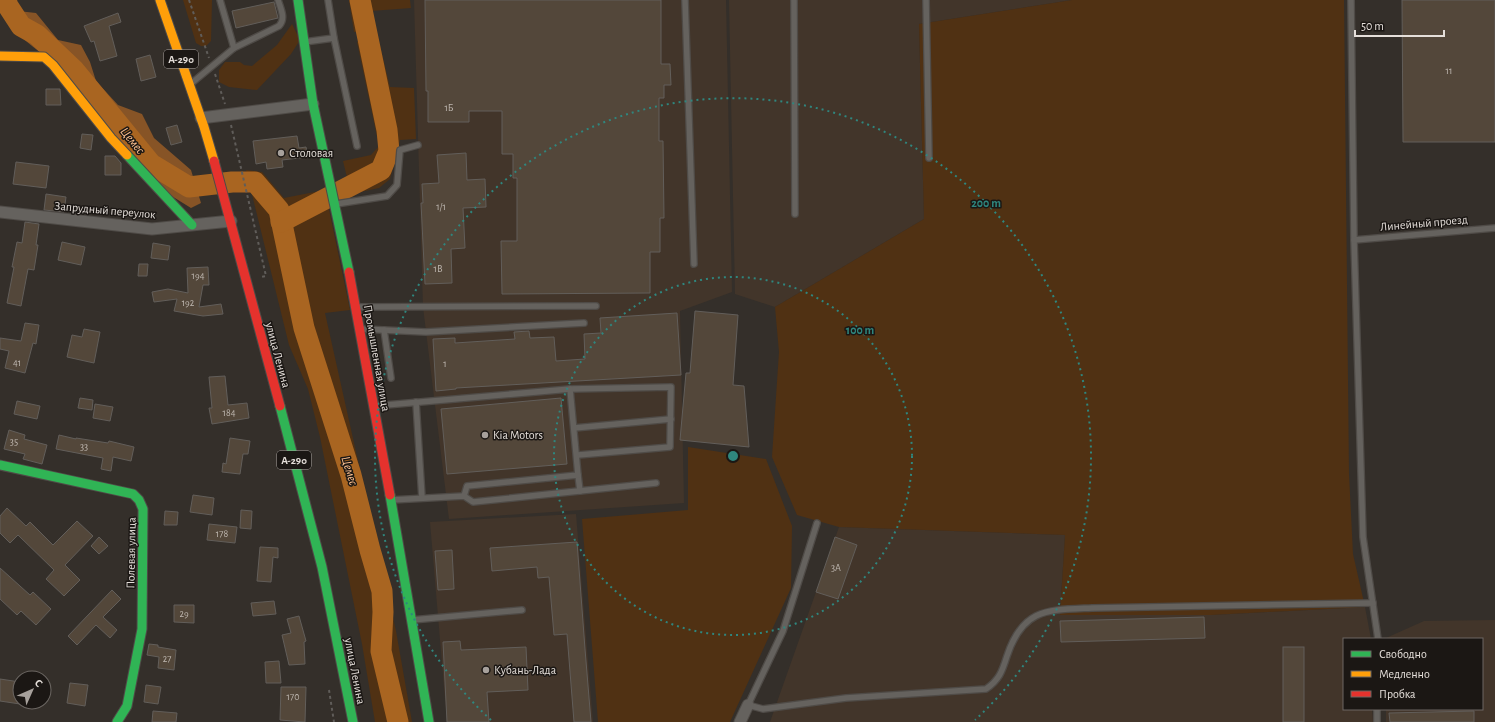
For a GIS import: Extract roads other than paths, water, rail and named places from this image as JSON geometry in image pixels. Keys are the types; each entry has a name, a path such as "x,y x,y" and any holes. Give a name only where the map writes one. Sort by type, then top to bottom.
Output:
{"main road":[{"name":"улица Ленина","path":"160,0 201,118 225,200 322,567 353,722"},
{"name":"Промышленная улица","path":"298,0 313,104 356,307 429,722"},
{"path":"0,56 44,57 53,65 111,138 192,225"},
{"name":"Полевая улица","path":"0,466 133,494 139,500 143,510 142,629 127,706 117,722"}],"street":[{"path":"201,118 313,104"},
{"name":"Запрудный переулок","path":"0,212 152,229 230,221"},
{"path":"740,722 748,705"}],"lane":[{"path":"220,0 234,48"},
{"path":"190,85 234,48 279,26 282,23 283,17 278,0"},
{"path":"328,0 334,38 357,146"},
{"path":"685,0 694,264"},
{"path":"794,0 795,214"},
{"path":"926,0 929,158"},
{"path":"1351,0 1354,240 1363,537 1378,638"},
{"path":"304,42 334,38"},
{"path":"334,205 387,196 397,185 400,150 418,145"},
{"name":"Линейный проезд","path":"1354,240 1495,228"},
{"path":"356,307 596,306"},
{"path":"359,329 426,332 584,323"},
{"path":"384,330 391,378"},
{"path":"374,406 570,389 672,387 670,447 578,455"},
{"path":"570,389 580,491"},
{"path":"416,402 422,498"},
{"path":"574,428 670,418"},
{"path":"464,496 467,486 578,475"},
{"path":"391,500 464,496 473,502 656,483"},
{"path":"817,523 783,631 748,705 764,709 846,698 986,689 995,683 999,677 1014,638 1021,628 1029,619 1054,610 1373,603"},
{"path":"412,620 522,610"},
{"path":"1378,710 1378,722"}],"waterway":[{"name":"Цемес","path":"6,0 8,6 21,26 37,35 74,70 151,164 189,187 232,182 255,182 279,210 304,328 351,475 382,591 383,612 381,651 398,722"},
{"name":"Цемес","path":"281,222 381,170 389,151 387,130 360,0"}],"place":[{"name":"Столовая","path":"281,153"},
{"name":"Kia Motors","path":"485,435"},
{"name":"Кубань-Лада","path":"486,670"}]}
